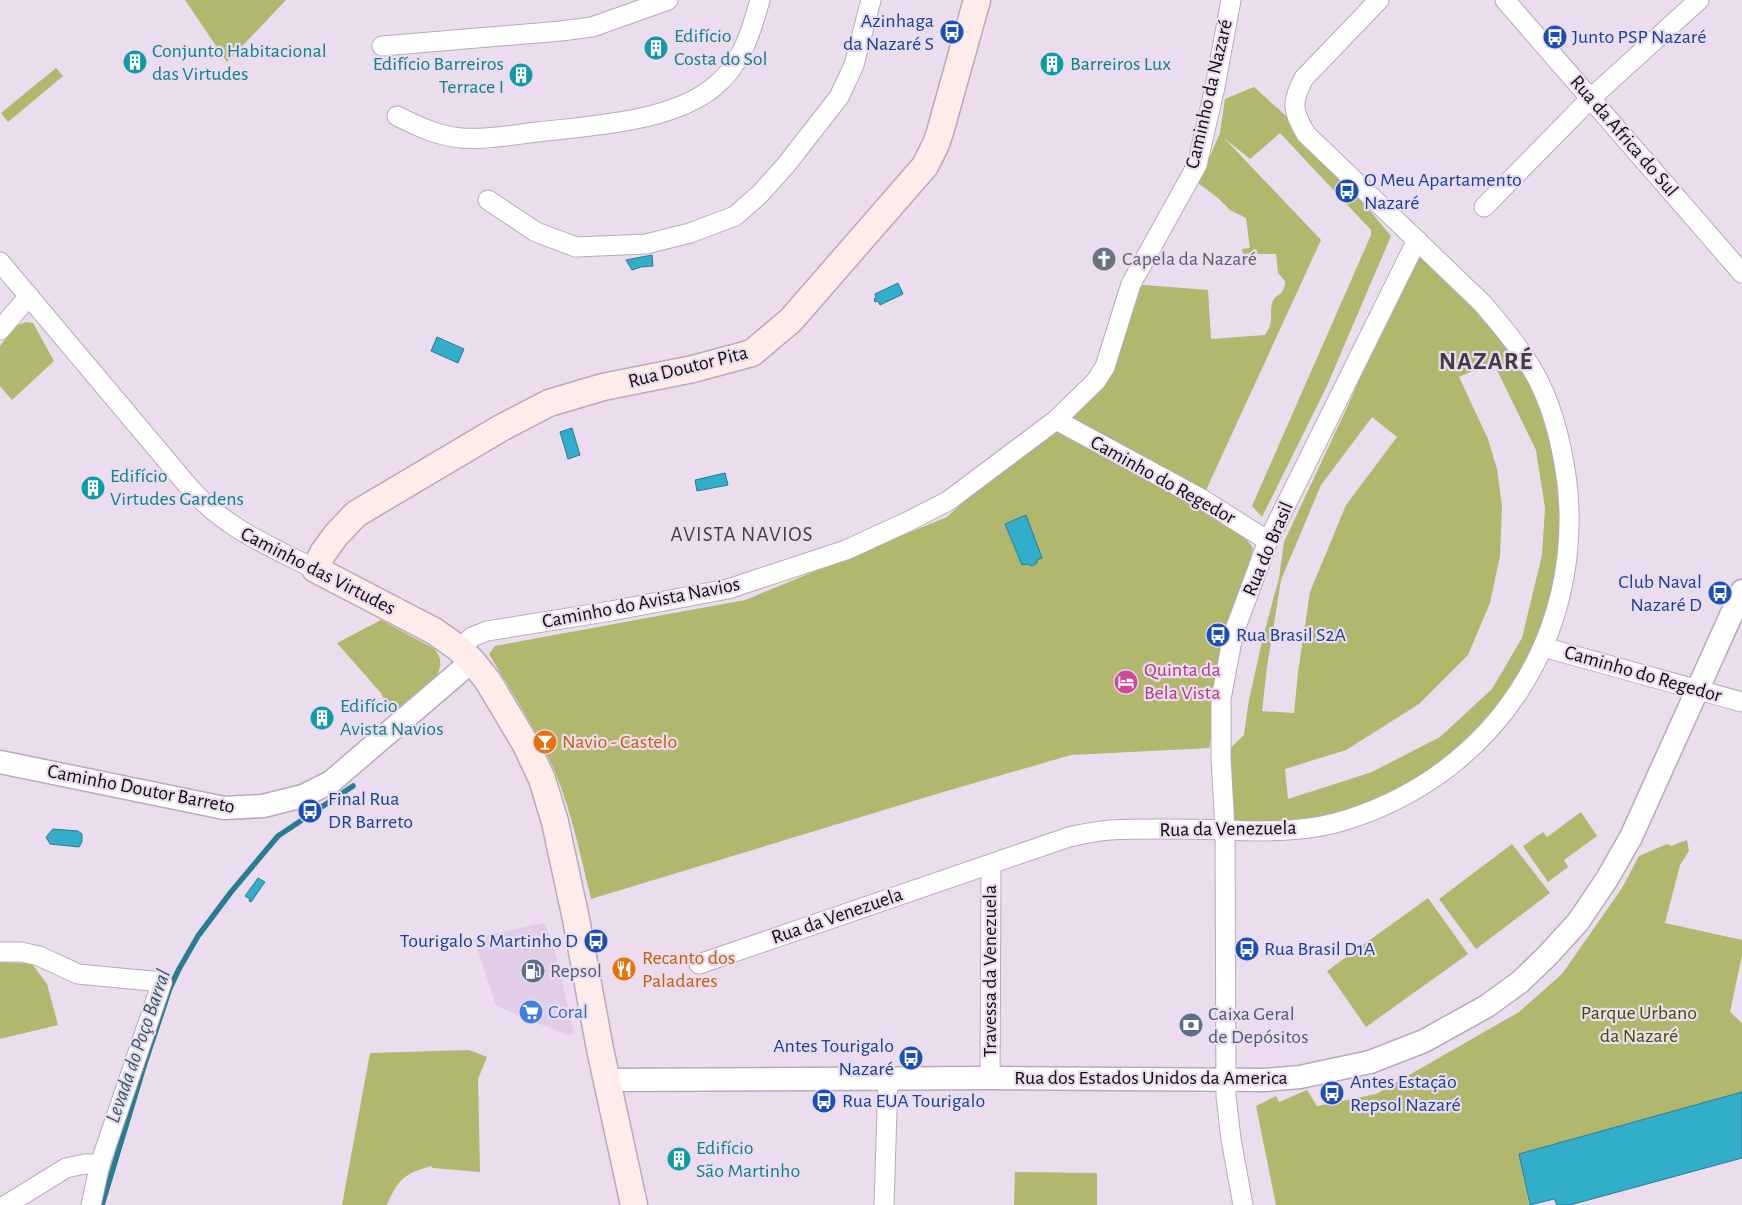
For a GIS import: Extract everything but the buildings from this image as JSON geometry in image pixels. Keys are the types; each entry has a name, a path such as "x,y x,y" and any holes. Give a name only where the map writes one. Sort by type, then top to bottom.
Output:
{"main road":[{"name":"Rua Doutor Pita","path":"315,569 323,553 336,535 356,514 549,403 603,387 693,369 752,353 791,320 924,166 940,132 971,2"},
{"name":"Caminho das Virtudes","path":"315,569 434,631 466,655 498,696 525,743 549,800 576,919 607,1080 634,1205"}],"street":[{"path":"382,46 592,27 668,0"},
{"path":"397,116 440,135 462,138 486,138 619,122 663,112 691,102 716,86 736,63 750,36 760,0"},
{"path":"488,200 536,232 576,247 646,244 690,234 735,216 760,195 839,97 854,65 871,0"},
{"name":"Caminho da Nazaré","path":"1056,420 1096,381 1104,367 1131,284 1197,165 1215,87 1230,0"},
{"path":"1379,0 1304,78 1295,93 1294,107 1298,121 1306,134 1416,240"},
{"name":"Rua da Africa do Sul","path":"1505,0 1742,273"},
{"path":"1484,207 1591,98 1700,0"},
{"name":"Rua do Brasil","path":"1243,1205 1231,1139 1226,1080 1225,830 1221,757 1221,699 1232,636 1268,541 1416,240"},
{"name":"Rua da Venezuela","path":"699,964 1069,837 1108,830 1284,831 1348,820 1388,804 1419,788 1463,756 1504,713 1522,688 1543,646 1563,585 1569,548 1570,513 1564,462 1550,409 1533,370 1507,332 1482,303 1416,240"},
{"name":"Caminho das Virtudes","path":"0,262 189,487 211,510 235,528 315,569"},
{"path":"0,330 29,296"},
{"name":"Caminho do Regedor","path":"1056,420 1202,499 1268,541"},
{"name":"Caminho do Avista Navios","path":"466,655 472,637 487,631 611,611 728,589 846,550 907,522 948,500 1056,420"},
{"name":"Rua dos Estados Unidos da America","path":"607,1080 990,1078 1226,1080 1300,1077 1370,1062 1424,1041 1487,1006 1520,982 1578,922 1607,879 1631,837 1742,591"},
{"name":"Caminho do Regedor","path":"1543,646 1698,688 1742,702"},
{"name":"Caminho Doutor Barreto","path":"0,762 224,808 263,806 303,796 331,782 466,655"},
{"name":"Travessa da Venezuela","path":"990,1078 991,864"},
{"path":"0,952 21,952 39,956 78,974 162,982 100,1164 90,1205"},
{"path":"884,1205 888,1079"},
{"path":"6,1205 66,1168 85,1164 100,1164"}],"shaded area":[{"path":"544,923 553,943 574,1033 571,1035 496,1006 474,938"}],"green space":[{"path":"185,0 286,0 227,62"},
{"path":"56,68 63,76 8,122 1,113"},
{"path":"1254,87 1306,134 1391,236 1326,388 1262,517 1252,506 1371,235 1371,230 1280,133 1250,159 1224,138 1321,240 1202,499 1244,536 1253,548 1209,748 1071,755 591,899 562,789 549,758 533,728 489,654 495,646 745,600 947,517 1084,394 1131,284 1208,290 1211,339 1265,335 1271,322 1273,301 1285,286 1285,281 1278,273 1276,254 1243,254 1242,249 1250,248 1246,218 1230,210 1198,183 1220,133 1225,99"},
{"path":"1417,240 1533,370 1570,513 1552,622 1482,738 1348,820 1225,830 1221,757 1244,735 1248,705 1262,641 1279,578 1284,542 1351,399","holes":["1493,362 1536,450 1545,508 1542,555 1522,638 1492,689 1440,737 1372,772 1288,799 1285,769 1346,750 1419,704 1468,655 1490,603 1500,556 1502,506 1497,469 1488,439 1459,377","1372,417 1397,437 1346,505 1310,592 1294,713 1262,711 1281,580 1321,485"]},
{"path":"26,322 33,323 54,361 12,400 0,386 0,346 15,326"},
{"path":"381,620 433,648 438,654 440,661 437,675 391,714 381,693 337,643"},
{"path":"1581,812 1597,836 1564,860 1568,867 1548,882 1523,846 1543,832 1547,837"},
{"name":"Parque Urbano da Nazaré","path":"1687,840 1689,851 1680,865 1665,923 1742,940 1742,955 1730,1012 1742,1023 1742,1092 1519,1154 1529,1205 1276,1205 1256,1106 1276,1096 1279,1102 1307,1090 1317,1106 1376,1094 1519,1012 1562,974 1622,888 1639,856 1667,844 1671,846"},
{"path":"1512,844 1550,893 1476,949 1439,899"},
{"path":"1428,898 1468,954 1366,1027 1327,971"},
{"path":"0,962 32,964 47,984 58,1025 0,1039"},
{"path":"469,1050 487,1057 478,1079 480,1172 433,1168 431,1166 414,1172 403,1179 395,1189 387,1205 342,1205 370,1053"},
{"path":"1015,1172 1097,1173 1097,1205 1014,1205"}],"water":[{"path":"652,255 653,266 632,270 626,260"},
{"path":"898,283 903,294 880,305 878,301 875,302 875,294"},
{"path":"437,337 464,349 458,363 431,351"},
{"path":"572,428 580,455 568,459 560,432"},
{"path":"725,473 728,485 697,491 695,480"},
{"path":"1026,515 1042,558 1037,560 1037,563 1032,566 1022,565 1005,524"},
{"path":"53,829 78,831 82,834 82,842 79,847 50,844 46,837"},
{"path":"258,878 265,882 251,902 245,896"},
{"path":"1742,1092 1742,1158 1570,1205 1557,1205 1554,1199 1530,1205 1519,1154"}],"waterway":[{"name":"Levada do Poço Barral","path":"102,1205 170,988 198,936 231,892 278,836 353,786"}],"place":[{"name":"Azinhaga da Nazaré S","path":"952,32"},
{"name":"Junto PSP Nazaré","path":"1555,37"},
{"name":"Edifício Costa do Sol","path":"656,48"},
{"name":"Conjunto Habitacional das Virtudes","path":"135,62"},
{"name":"Barreiros Lux","path":"1052,64"},
{"name":"Edifício Barreiros Terrace I","path":"521,75"},
{"name":"O Meu Apartamento Nazaré","path":"1347,191"},
{"name":"Capela da Nazaré","path":"1104,259"},
{"name":"Edifício Virtudes Gardens","path":"93,488"},
{"name":"Club Naval Nazaré D","path":"1720,593"},
{"name":"Rua Brasil S2A","path":"1218,635"},
{"name":"Quinta da Bela Vista","path":"1126,682"},
{"name":"Edifício Avista Navios","path":"322,718"},
{"name":"Navio - Castelo","path":"545,742"},
{"name":"Final Rua DR Barreto","path":"310,811"},
{"name":"Tourigalo S Martinho D","path":"596,941"},
{"name":"Rua Brasil D1A","path":"1247,949"},
{"name":"Recanto dos Paladares","path":"624,969"},
{"name":"Repsol","path":"533,971"},
{"name":"Coral","path":"531,1012"},
{"name":"Caixa Geral de Depósitos","path":"1191,1025"},
{"name":"Antes Tourigalo Nazaré","path":"911,1058"},
{"name":"Antes Estação Repsol Nazaré","path":"1332,1093"},
{"name":"Rua EUA Tourigalo","path":"824,1101"},
{"name":"Edifício São Martinho","path":"679,1159"}],"district":[{"name":"NAZARÉ","path":"1486,361"},
{"name":"AVISTA NAVIOS","path":"742,534"}]}
